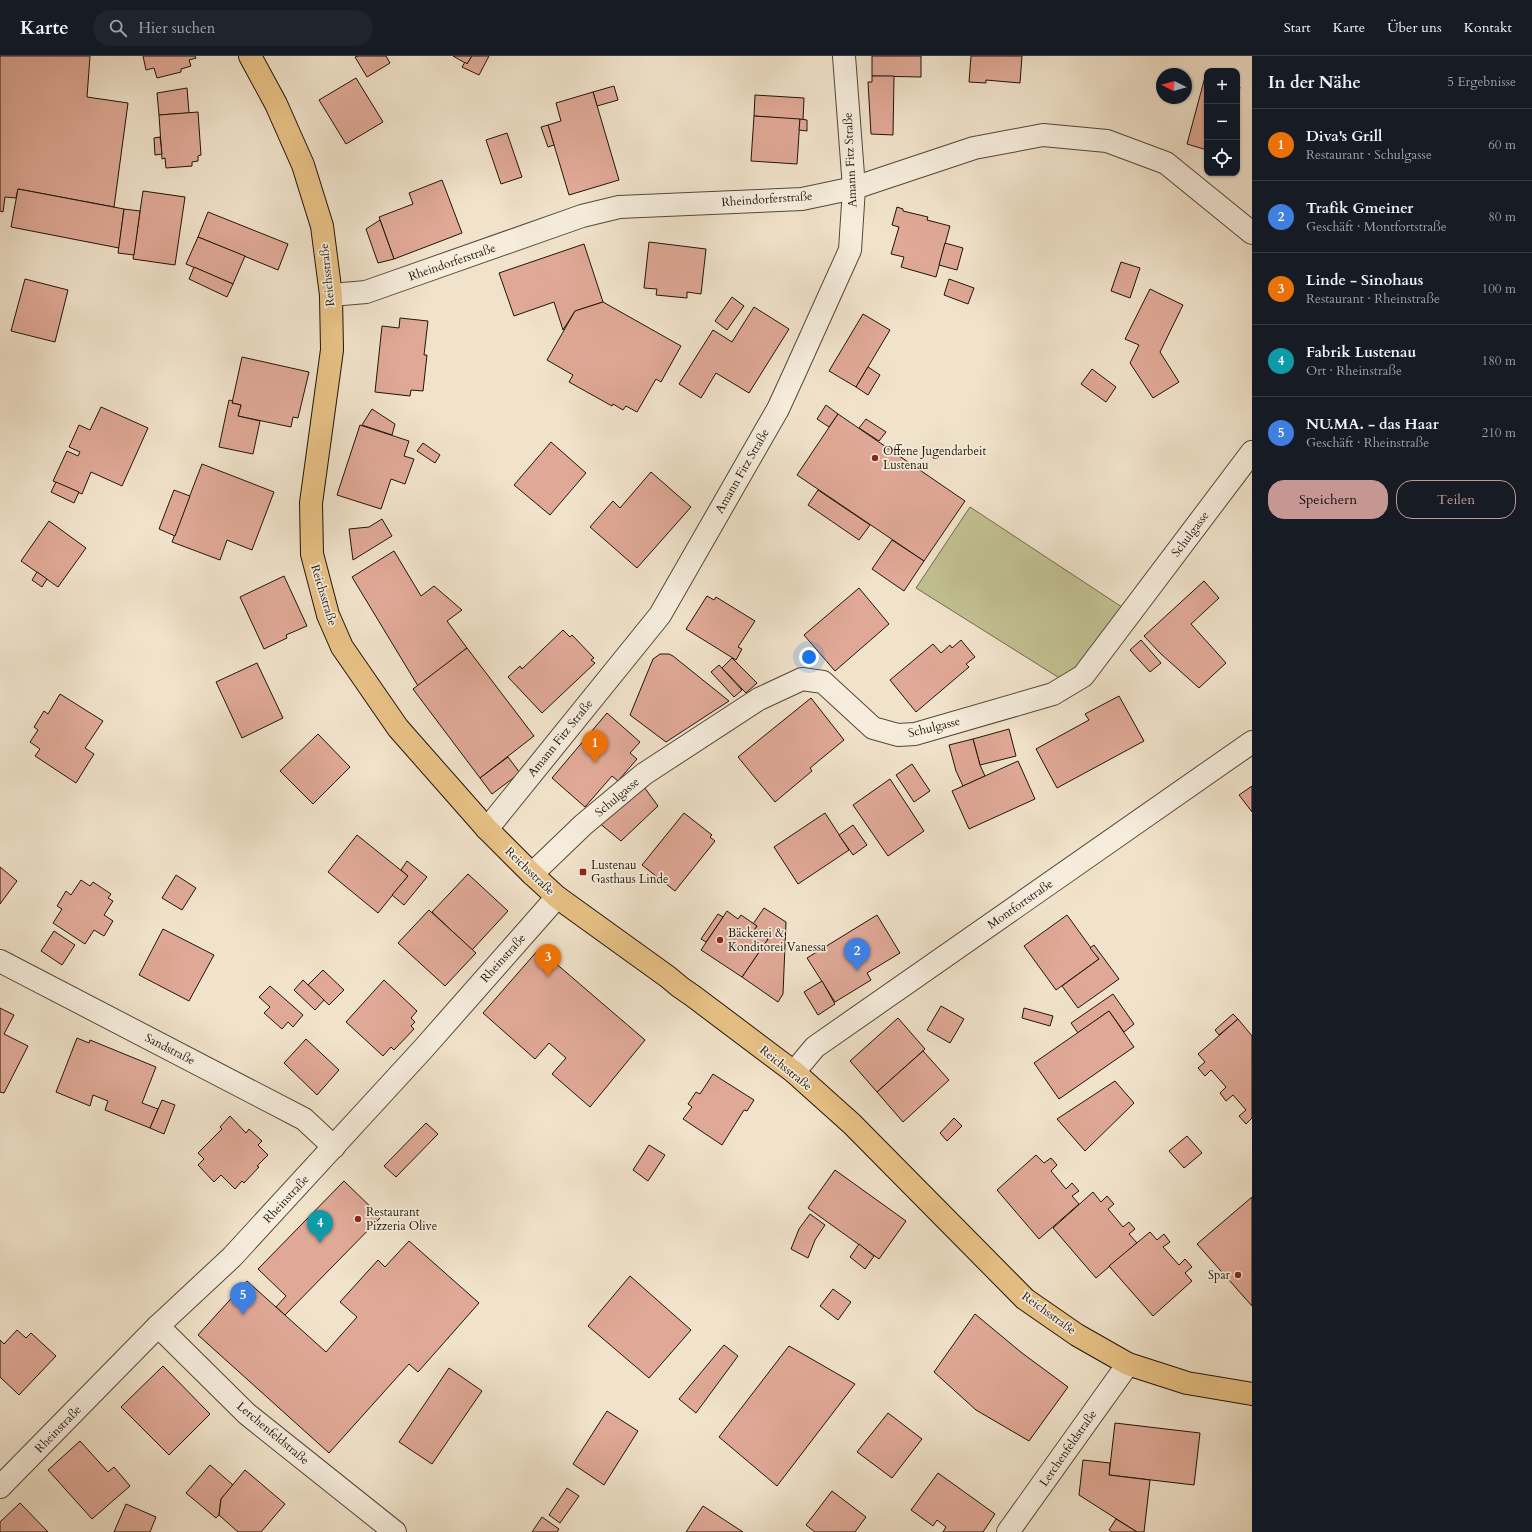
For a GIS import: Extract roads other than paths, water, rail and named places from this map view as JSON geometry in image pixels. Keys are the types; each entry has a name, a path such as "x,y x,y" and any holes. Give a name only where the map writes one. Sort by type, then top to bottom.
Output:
{"main road":[{"name":"Reichsstraße","path":"250,56 276,104 303,164 322,226 330,295 332,350 310,503 312,554 328,615 342,647 398,728 487,829 557,897 668,977 794,1072 852,1124 1025,1299 1077,1335 1128,1364 1187,1383 1252,1394"}],"street":[{"name":"Amann Fitz Straße","path":"487,829 660,615 778,409 850,250 854,188 844,56"},
{"name":"Rheindorferstraße","path":"330,295 366,292 582,216 619,207 802,199 854,188 974,148 1043,135 1107,141 1166,163 1252,233"},
{"name":"Schulgasse","path":"532,874 584,825 644,774 759,700 802,679 823,682 873,728 898,734 915,734 1053,694 1083,676 1252,452"},
{"name":"Montfortstraße","path":"794,1072 815,1047 1252,742"},
{"name":"Rheinstraße","path":"0,1487 158,1326 232,1258 334,1147 557,897"},
{"name":"Sandstraße","path":"0,961 304,1119 334,1147"},
{"name":"Lerchenfeldstraße","path":"158,1326 247,1414 395,1532"},
{"name":"Lerchenfeldstraße","path":"1008,1532 1128,1364"}],"place":[{"name":"Offene Jugendarbeit Lustenau","path":"875,458"},
{"name":"Diva's Grill","path":"595,763"},
{"name":"Lustenau Gasthaus Linde","path":"583,872"},
{"name":"Bäckerei & Konditorei Vanessa","path":"720,940"},
{"name":"Trafik Gmeiner","path":"857,971"},
{"name":"Linde - Sinohaus","path":"548,977"},
{"name":"Restaurant Pizzeria Olive","path":"358,1219"},
{"name":"Fabrik Lustenau","path":"320,1243"},
{"name":"Spar","path":"1238,1275"},
{"name":"NU.MA. - das Haar","path":"243,1315"}]}
